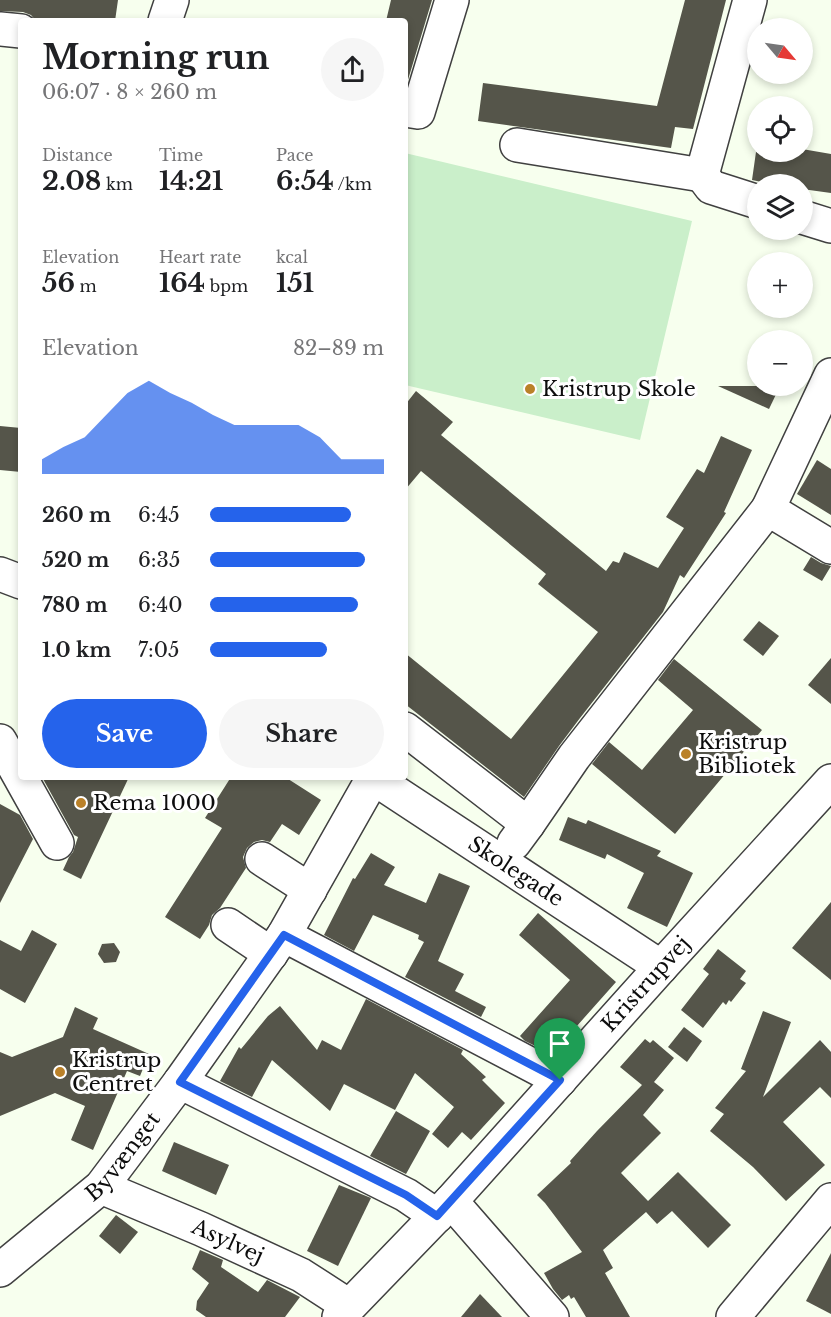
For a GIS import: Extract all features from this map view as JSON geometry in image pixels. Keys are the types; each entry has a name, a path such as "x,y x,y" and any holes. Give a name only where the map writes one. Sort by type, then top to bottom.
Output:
{"street":[{"path":"166,18 172,0"},
{"path":"408,110 418,112 452,0"},
{"path":"702,175 750,0"},
{"path":"0,29 18,31"},
{"path":"517,145 702,175 711,187 747,198"},
{"path":"813,220 831,226"},
{"path":"501,862 574,757 768,509 831,375"},
{"path":"768,509 831,547"},
{"path":"0,574 18,581"},
{"path":"408,731 528,824"},
{"path":"0,741 18,773"},
{"path":"22,780 57,843"},
{"name":"Byvænget","path":"0,1270 101,1187 180,1082 278,944 371,780"},
{"name":"Skolegade","path":"375,780 661,967"},
{"name":"Kristrupvej","path":"344,1312 444,1208 831,781"},
{"path":"262,860 310,890"},
{"path":"228,925 278,944 560,1080"},
{"path":"180,1082 406,1195 444,1208 552,1317"},
{"name":"Asylvej","path":"101,1187 302,1275 344,1312"},
{"path":"734,1317 831,1200"}],"green space":[{"path":"408,154 692,221 640,440 408,386"}],"building":[{"path":"0,0 118,0 115,18 34,18 23,12 0,11"},
{"path":"391,0 432,0 408,80 408,18 387,18"},
{"path":"685,0 726,0 693,129 675,127 671,148 478,121 483,83 657,106"},
{"path":"813,151 831,154 831,193 813,191 813,174 753,174 755,162 813,162"},
{"path":"718,386 747,386 747,396 775,396 769,409"},
{"path":"416,391 453,422 441,435 606,571 613,561 619,563 624,552 658,568 684,528 666,517 697,469 704,473 721,436 752,450 724,512 726,513 684,578 680,575 663,612 580,718 524,797 408,706 408,655 511,739 598,632 538,584 546,574 421,471 408,486 408,401"},
{"path":"0,426 18,428 18,472 0,470"},
{"path":"817,460 831,469 831,515 797,494"},
{"path":"811,557 831,566 822,581 803,570"},
{"path":"759,621 779,636 763,656 743,640"},
{"path":"831,658 831,704 808,685"},
{"path":"674,659 762,730 675,834 592,764 609,742 642,770 693,710 658,680"},
{"name":"Rema 1000","path":"44,780 128,780 81,879 63,870 78,837 74,835"},
{"path":"229,780 290,780 321,800 299,835 282,824 270,842 262,840 254,842 247,848 243,857 246,868 220,908 212,915 200,939 165,917 222,828 205,818"},
{"path":"0,804 20,815 33,839 0,903"},
{"path":"568,817 586,824 588,820 661,851 657,856 693,873 667,927 627,908 644,873 607,854 605,859 559,840"},
{"path":"371,853 395,867 384,885 426,903 439,873 470,886 438,961 464,974 455,991 486,1007 481,1017 405,977 424,942 418,939 419,935 373,915 354,951 324,935 353,878 355,879"},
{"path":"831,902 831,980 792,948"},
{"path":"538,913 616,982 552,1054 525,1041 520,1036 570,980 519,935"},
{"path":"32,930 57,944 25,1003 0,989 0,940 21,951"},
{"path":"114,943 120,952 116,962 104,963 98,954 102,944"},
{"path":"718,949 746,971 740,979 746,983 731,1002 729,1000 726,1005 723,1002 703,1028 681,1010 709,974 703,969"},
{"path":"366,999 463,1050 461,1054 486,1077 482,1080 505,1103 471,1140 462,1132 448,1148 432,1134 454,1107 415,1073 395,1110 344,1084 330,1111 272,1060 252,1097 220,1081 239,1047 241,1049 268,1016 280,1006 317,1050 322,1040 341,1050"},
{"name":"Kristrup Centret","path":"75,1007 98,1018 93,1029 149,1054 140,1076 127,1071 93,1150 71,1140 85,1106 55,1093 0,1116 0,1052 12,1057 63,1037"},
{"path":"763,1011 791,1022 763,1097 820,1040 831,1052 831,1098 820,1087 783,1122 825,1165 786,1201 753,1167 710,1131 724,1114 715,1108 746,1071 741,1069"},
{"path":"684,1027 702,1041 687,1062 668,1047"},
{"path":"645,1039 650,1043 653,1040 674,1058 654,1082 664,1090 643,1115 661,1133 621,1173 648,1201 678,1172 731,1225 708,1248 672,1211 657,1224 646,1212 603,1250 613,1268 605,1273 630,1317 586,1317 574,1297 571,1299 569,1295 562,1300 544,1273 582,1252 537,1195 571,1163 570,1161 597,1131 642,1085 620,1067"},
{"path":"396,1111 430,1131 406,1174 370,1156"},
{"path":"174,1142 229,1165 216,1195 162,1171"},
{"path":"339,1185 371,1198 338,1266 307,1251"},
{"path":"116,1215 138,1232 120,1254 99,1236"},
{"path":"200,1250 223,1260 221,1267 258,1292 267,1280 300,1297 285,1317 206,1317 196,1310 197,1301 209,1283 192,1269"},
{"path":"831,1253 831,1314 806,1301"},
{"path":"480,1294 502,1317 461,1317"}],"place":[{"name":"Kristrup Skole","path":"530,389"},
{"name":"Kristrup Bibliotek","path":"686,754"},
{"name":"Rema 1000","path":"81,803"},
{"name":"Kristrup Centret","path":"60,1072"}],"route":[{"path":"284,935 560,1080 437,1216 406,1195 180,1082 284,935"}]}
